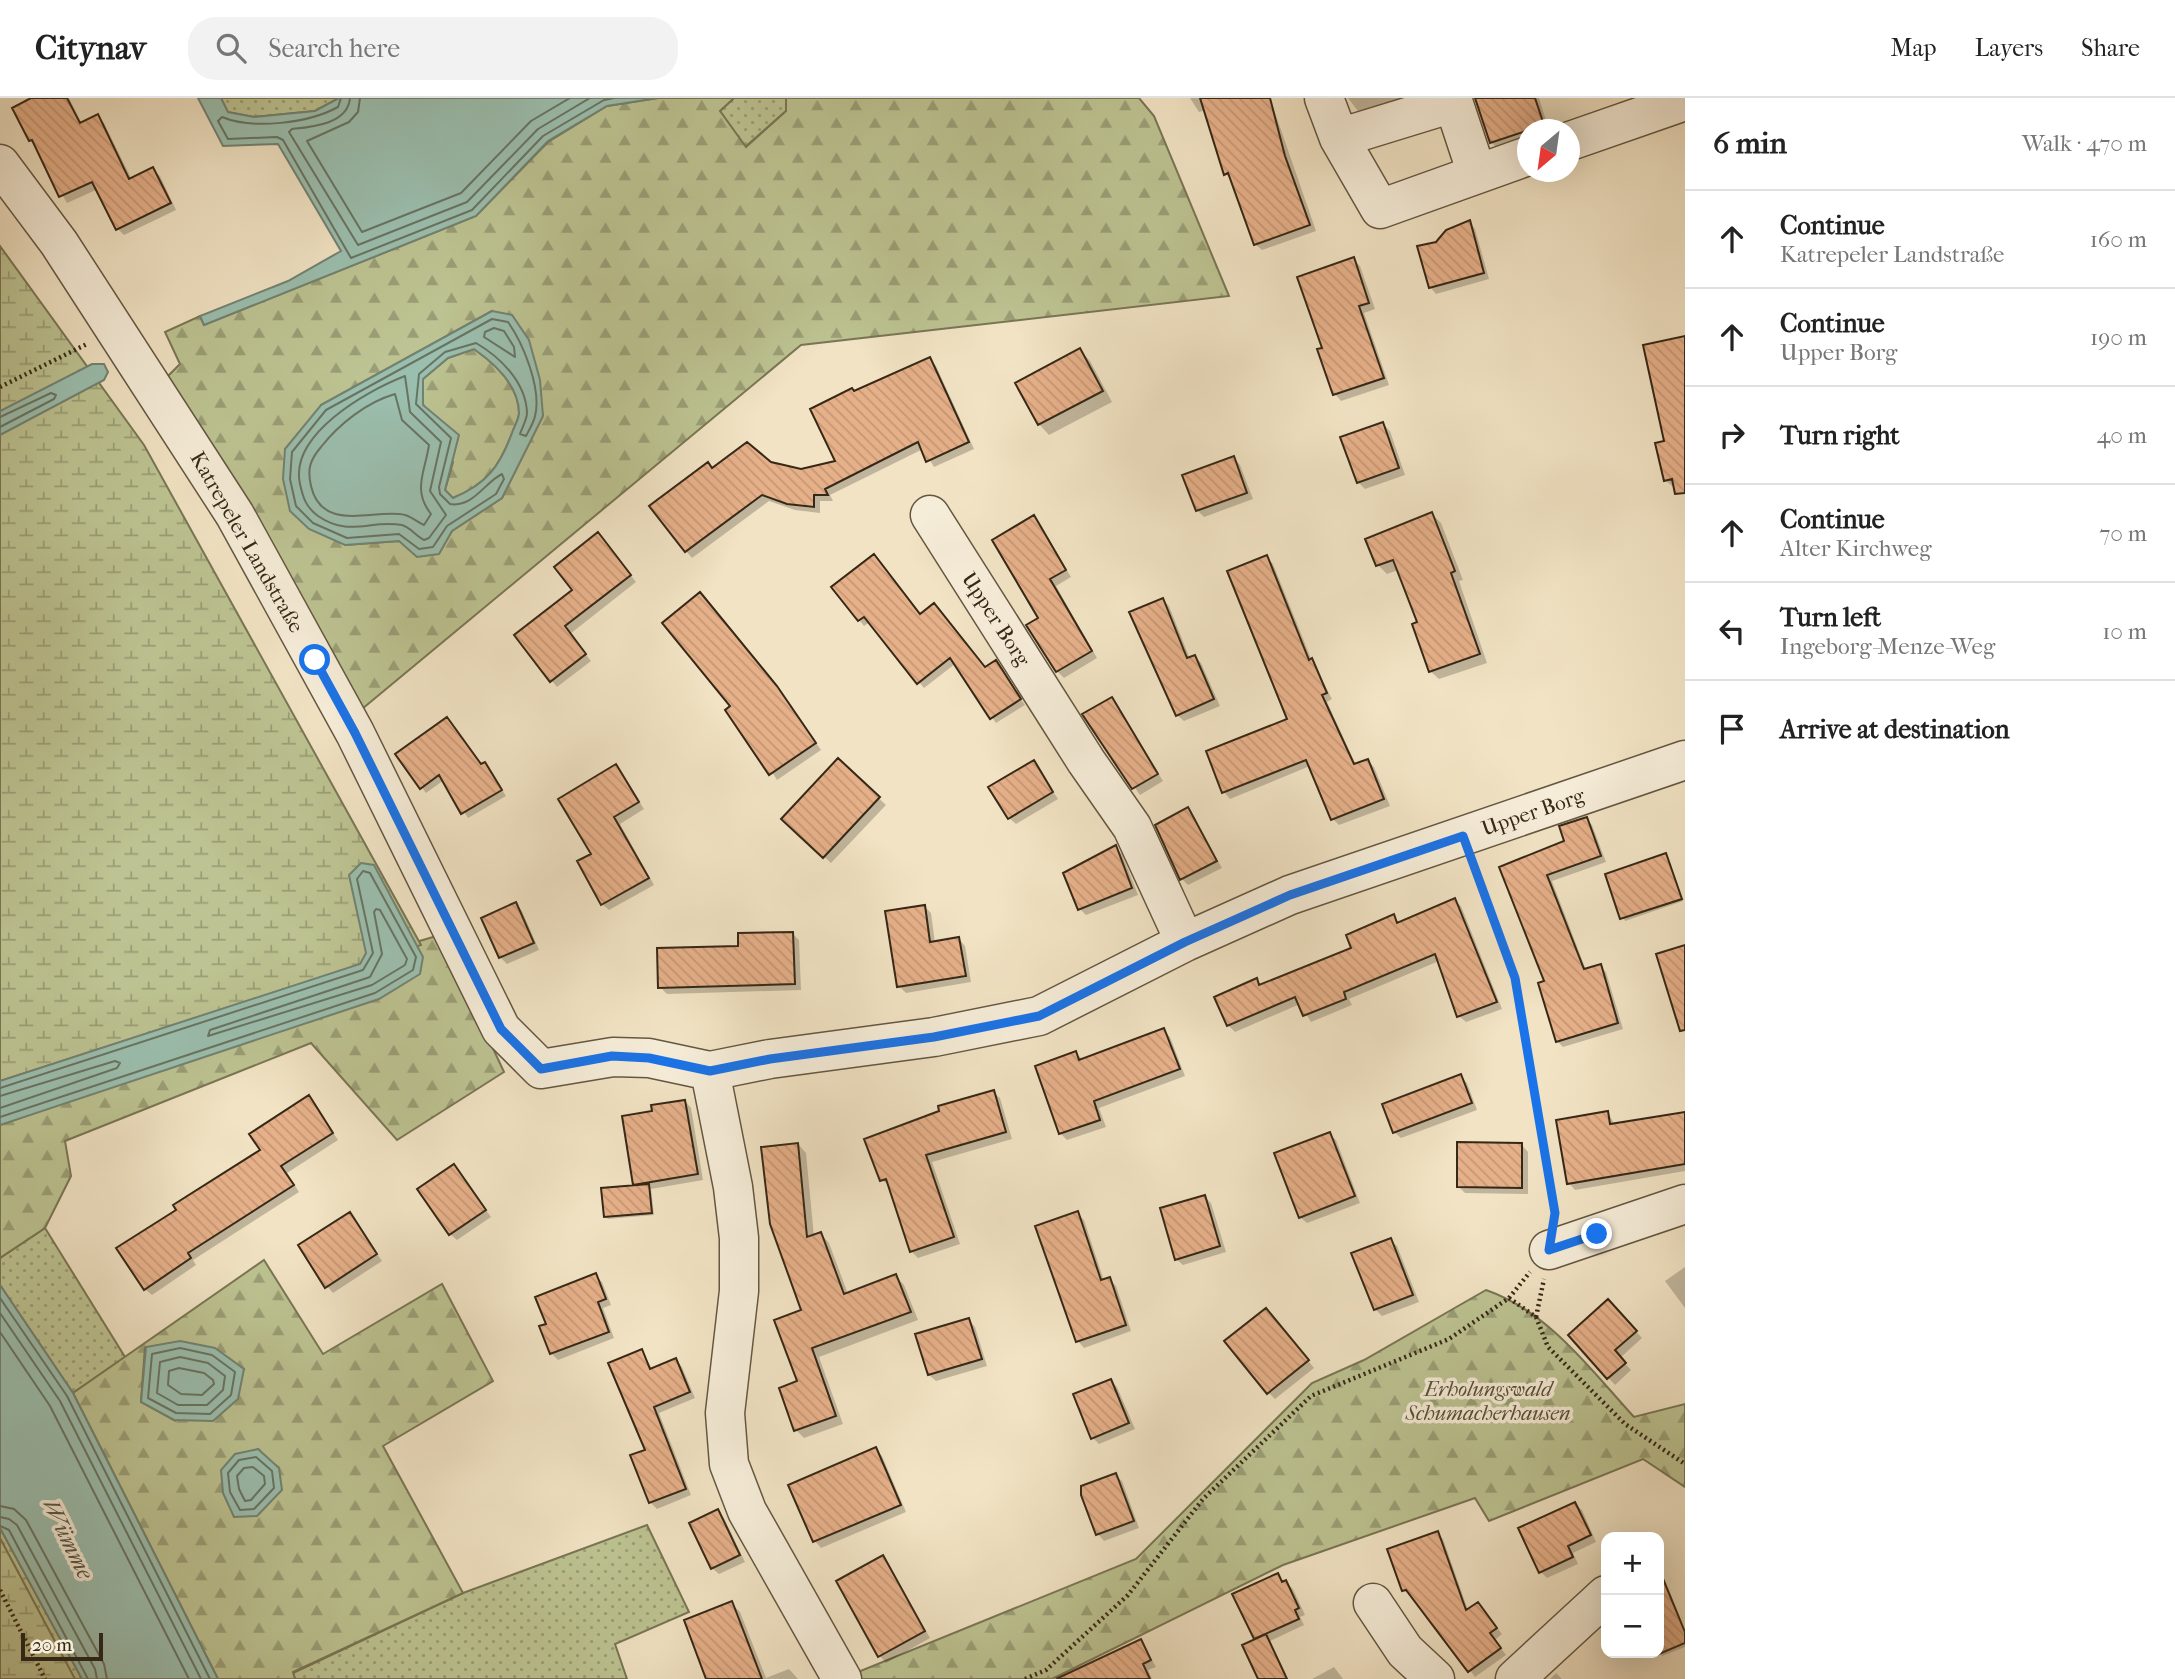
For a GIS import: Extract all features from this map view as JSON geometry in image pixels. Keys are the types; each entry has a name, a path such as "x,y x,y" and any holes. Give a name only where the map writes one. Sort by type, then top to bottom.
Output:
{"street":[{"path":"1324,98 1339,138 1380,209 1517,160"},
{"path":"1339,138 1452,100 1476,174"},
{"path":"1580,138 1685,101"},
{"name":"Katrepeler Landstraße","path":"0,164 59,243 234,515 335,697 501,1029 541,1069 612,1056 649,1058 710,1071"},
{"name":"Upper Borg","path":"930,515 1086,761 1132,827 1185,942"},
{"name":"Upper Borg","path":"710,1071 770,1059 934,1037 1039,1016 1185,942 1290,895 1685,760"},
{"path":"710,1071 733,1187 739,1238 739,1292 725,1413 729,1464 747,1511 842,1679"},
{"path":"1549,1250 1685,1205"},
{"path":"1515,1679 1601,1600"},
{"path":"1373,1603 1405,1651 1435,1679"}],"path":[{"path":"0,387 115,330"},
{"path":"1025,1679 1046,1670 1128,1595 1203,1499 1311,1396 1449,1339 1508,1298 1549,1250 1555,1213 1515,978 1463,836"},
{"path":"1508,1298 1536,1317 1548,1347 1625,1424 1685,1464"},
{"path":"0,1590 45,1679"}],"green space":[{"path":"221,98 339,98 315,111 254,117 227,112"},
{"path":"658,98 734,98 720,111 746,147 786,111 786,98 1139,98 1154,116 1229,296 801,345 362,709 161,383 180,364 165,332 200,316 204,325 476,216 548,142 607,106","holes":["492,311 543,415 502,498 452,531 439,553 399,541 345,545 321,405"]},
{"path":"734,98 786,98 786,111 745,147 720,111"},
{"path":"0,246 144,445 421,945 0,1081"},
{"path":"474,349 497,368 510,384 518,403 519,415 497,465 475,487 453,498 445,490 453,462 423,404 423,379 448,358"},
{"path":"440,935 504,1072 397,1140 311,1043 65,1141 71,1176 45,1228 0,1258 0,1125 96,1091 416,942"},
{"path":"45,1228 125,1357 73,1393 0,1285 0,1258"},
{"path":"264,1260 323,1354 442,1284 493,1381 383,1446 463,1593 293,1672 295,1679 218,1679 73,1393","holes":["145,1347 174,1420 141,1402"]},
{"name":"Erholungswald Schumacherhausen","path":"1486,1290 1530,1312 1549,1327 1634,1417 1685,1404 1685,1487 1643,1459 1489,1521 1475,1498 1283,1565 1052,1679 855,1679 853,1674 1136,1559 1312,1383 1364,1360"},
{"path":"647,1525 689,1612 615,1644 627,1679 295,1679 293,1673 463,1593"},
{"path":"0,1528 82,1679 0,1679"},
{"path":"0,1538 75,1679 0,1679"}],"water":[{"path":"198,98 221,98 228,112 254,117 315,111 339,98 658,98 607,106 548,141 476,216 204,325 200,316 288,281 341,251 278,144 223,146"},
{"path":"492,311 512,315 529,340 540,380 543,416 502,498 452,531 439,554 417,557 399,541 345,545 309,529 290,511 283,479 285,449 321,405","holes":["474,349 510,384 518,403 519,415 507,445 491,473 475,487 453,498 445,490 459,435 423,405 423,379 448,358"]},
{"path":"92,364 104,364 108,372 104,380 0,435 0,411"},
{"path":"361,863 374,865 423,957 420,974 379,999 0,1125 0,1081 360,964 366,953 349,875"},
{"name":"Wümme","path":"0,1285 73,1393 218,1679 82,1679 0,1528"},
{"path":"180,1341 215,1348 244,1369 238,1399 213,1421 174,1420 141,1402 146,1347"},
{"path":"258,1449 279,1468 282,1490 257,1516 234,1517 223,1493 221,1470 235,1454"}],"building":[{"path":"31,98 67,98 80,123 98,114 129,179 153,167 171,203 116,230 92,182 59,197 32,140 29,141 12,108"},
{"path":"1200,98 1270,98 1285,156 1310,225 1254,245 1228,173 1224,175"},
{"path":"1475,98 1535,98 1542,119 1517,119 1517,134 1490,143"},
{"path":"1470,220 1484,273 1429,288 1417,246 1436,242 1446,230"},
{"path":"1354,257 1369,303 1359,306 1384,378 1333,395 1317,349 1322,348 1297,277"},
{"path":"1685,336 1685,493 1675,494 1672,479 1664,481 1655,443 1664,441 1643,345"},
{"path":"1080,348 1103,391 1038,425 1015,383"},
{"path":"930,357 969,442 926,462 918,442 825,489 828,495 814,495 814,507 787,504 762,495 685,552 649,506 708,462 712,468 747,442 771,462 801,469 835,461 810,409 852,388 854,391"},
{"path":"1383,422 1399,468 1357,483 1340,437"},
{"path":"1234,456 1247,493 1196,511 1182,475"},
{"path":"1432,512 1455,571 1451,573 1480,654 1429,672 1412,624 1417,622 1393,560 1376,566 1365,539"},
{"path":"1034,515 1066,570 1050,579 1092,651 1056,672 1026,625 1038,618 992,540"},
{"path":"598,532 631,575 565,626 586,654 550,682 514,635 572,590 554,567"},
{"path":"874,554 920,614 934,603 985,667 996,660 1021,699 990,719 950,658 917,684 864,617 858,621 831,587"},
{"path":"1267,555 1309,660 1312,658 1327,693 1322,695 1354,764 1368,759 1384,799 1331,820 1306,760 1222,793 1206,751 1287,719 1227,571"},
{"path":"700,592 777,686 816,743 769,775 725,710 730,706 662,623"},
{"path":"1163,598 1187,658 1195,655 1214,699 1176,716 1129,612"},
{"path":"1112,697 1158,774 1132,789 1082,714"},
{"path":"447,717 481,764 485,762 502,790 461,814 439,775 420,789 395,754"},
{"path":"838,758 880,797 823,858 781,819"},
{"path":"1034,760 1053,792 1008,819 988,787"},
{"path":"616,764 639,802 614,817 649,878 601,905 577,861 591,854 558,799"},
{"path":"1188,807 1217,861 1180,880 1155,825"},
{"path":"1587,817 1601,856 1547,875 1584,969 1601,964 1618,1023 1556,1042 1538,983 1544,981 1499,867 1564,841 1559,826"},
{"path":"1116,845 1132,888 1078,910 1063,873"},
{"path":"1666,853 1682,899 1620,919 1605,874"},
{"path":"1455,898 1497,1002 1457,1017 1435,954 1344,992 1346,999 1303,1016 1295,997 1227,1026 1214,997 1257,978 1259,985 1351,948 1346,935 1394,914 1397,923"},
{"path":"516,902 534,943 499,958 481,918"},
{"path":"925,905 930,942 959,937 966,976 897,987 885,911"},
{"path":"793,932 795,984 658,988 657,948 738,946 738,933"},
{"path":"1685,945 1685,1030 1680,1031 1656,954"},
{"path":"1164,1028 1180,1069 1094,1101 1100,1120 1059,1134 1035,1066 1076,1051 1079,1060"},
{"path":"1461,1074 1472,1103 1393,1133 1382,1104"},
{"path":"994,1090 1006,1132 926,1155 954,1237 910,1252 886,1179 880,1181 864,1139 939,1111 938,1106"},
{"path":"309,1095 333,1133 281,1166 294,1185 188,1253 191,1258 144,1290 116,1248 176,1210 173,1205 260,1150 249,1134"},
{"path":"685,1100 698,1174 633,1185 622,1116 652,1111 651,1105"},
{"path":"1608,1111 1610,1124 1685,1112 1685,1164 1567,1184 1556,1120"},
{"path":"1330,1132 1355,1196 1299,1218 1274,1153"},
{"path":"1457,1142 1522,1143 1522,1188 1457,1187"},
{"path":"798,1143 807,1237 821,1232 844,1294 896,1274 911,1312 812,1348 836,1416 794,1431 779,1388 797,1381 774,1320 801,1310 770,1224 761,1147"},
{"path":"454,1164 486,1210 449,1235 417,1189"},
{"path":"649,1184 652,1213 604,1217 601,1188"},
{"path":"1205,1195 1220,1246 1175,1260 1160,1208"},
{"path":"1078,1211 1101,1280 1110,1277 1126,1325 1076,1342 1035,1226"},
{"path":"350,1212 377,1254 325,1288 298,1245"},
{"path":"1391,1238 1413,1295 1374,1310 1351,1253"},
{"path":"596,1273 606,1299 598,1302 609,1332 550,1354 539,1326 546,1324 535,1297"},
{"path":"1608,1299 1637,1331 1615,1350 1626,1363 1607,1379 1568,1335"},
{"path":"1266,1308 1309,1360 1267,1394 1224,1341"},
{"path":"969,1318 982,1359 928,1375 915,1334"},
{"path":"642,1349 650,1369 676,1358 690,1392 654,1407 686,1489 649,1503 630,1455 645,1450 608,1363"},
{"path":"1111,1379 1129,1423 1091,1439 1073,1394"},
{"path":"876,1447 901,1505 813,1542 788,1485"},
{"path":"1116,1473 1134,1521 1096,1535 1081,1495 1081,1486"},
{"path":"1575,1502 1591,1535 1568,1546 1573,1557 1539,1573 1518,1528"},
{"path":"718,1509 740,1555 711,1569 689,1523"},
{"path":"1438,1531 1466,1610 1478,1602 1497,1628 1490,1633 1501,1648 1468,1672 1406,1590 1402,1591 1387,1549"},
{"path":"883,1555 925,1631 878,1657 836,1581"},
{"path":"1278,1573 1282,1582 1286,1580 1299,1608 1295,1610 1299,1619 1254,1639 1232,1594"},
{"path":"1664,1581 1685,1632 1685,1643 1664,1652"},
{"path":"732,1601 762,1679 706,1679 684,1620"},
{"path":"1266,1634 1287,1679 1258,1679 1242,1645"},
{"path":"1141,1639 1151,1660 1143,1664 1150,1679 1056,1679"}],"route":[{"path":"315,660 355,733 501,1029 541,1069 612,1056 649,1058 710,1071 770,1059 899,1043 1039,1016 1185,942 1290,895 1463,836 1515,978 1555,1213 1549,1250 1597,1234"}]}
